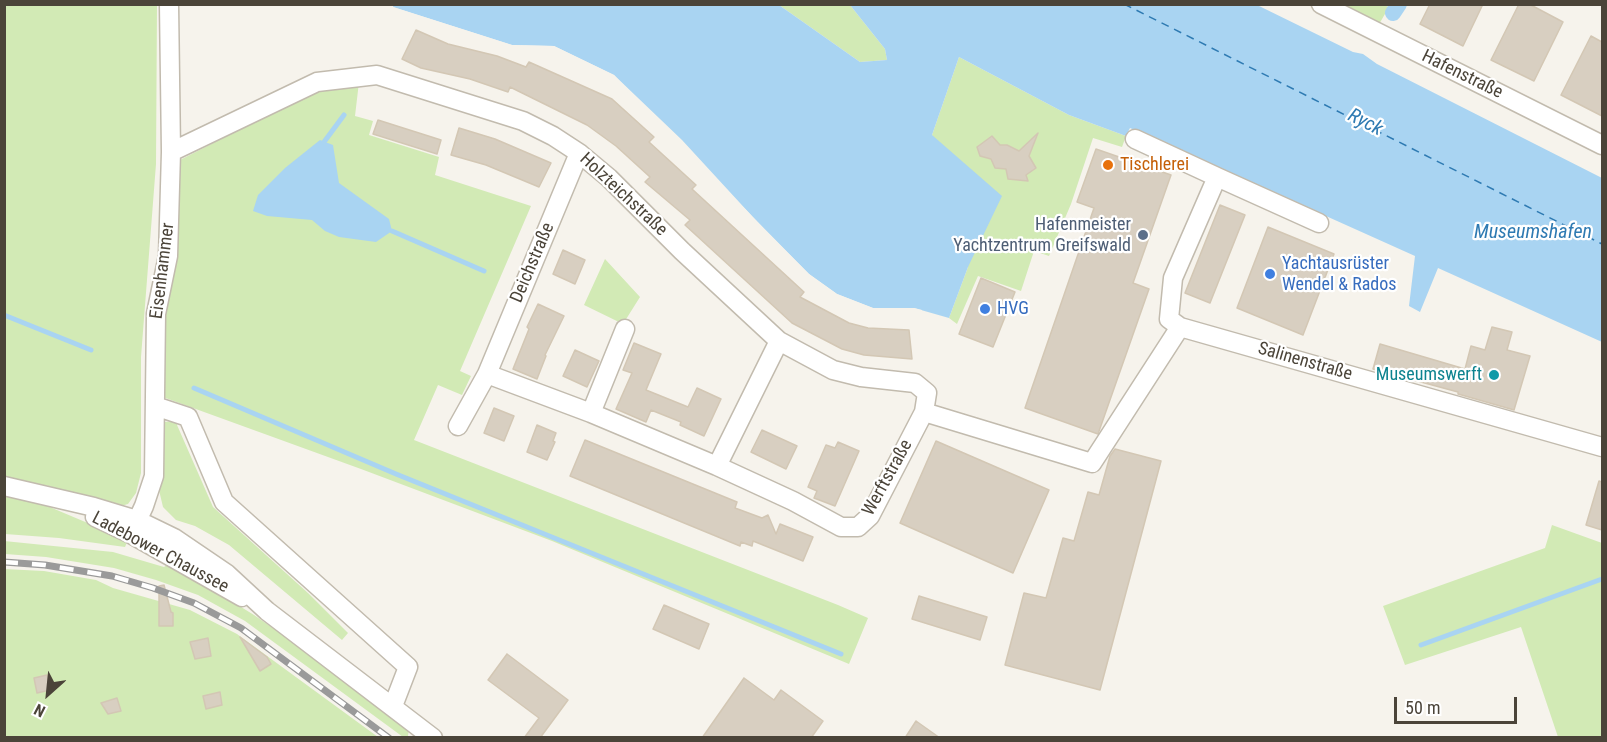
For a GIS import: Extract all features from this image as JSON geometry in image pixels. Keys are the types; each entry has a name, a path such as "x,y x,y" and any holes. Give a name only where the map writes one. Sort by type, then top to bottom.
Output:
{"street":[{"name":"Eisenhammer","path":"134,527 154,476 156,314 168,256 171,152 169,4"},
{"name":"Hafenstraße","path":"1321,4 1602,145"},
{"name":"Holzteichstraße","path":"171,152 317,82 377,75 522,121 553,136 579,153 609,178 682,251 779,341 833,370 861,377 915,383 927,393 931,414"},
{"path":"1135,139 1319,223"},
{"name":"Deichstraße","path":"458,426 487,374 579,153"},
{"path":"931,414 1092,464 1180,327 1169,319 1173,278 1217,177"},
{"name":"Salinenstraße","path":"1180,327 1602,447"},
{"path":"591,413 625,329"},
{"path":"487,374 591,413 717,466 779,341"},
{"path":"155,406 188,417 224,502 408,667 393,706"},
{"path":"931,414 948,414 959,406"},
{"name":"Werftstraße","path":"717,466 841,526 858,527 870,516 931,414"},
{"name":"Ladebower Chaussee","path":"4,486 94,507 134,527 174,538 226,574 267,611 433,737"}],"green space":[{"path":"1381,4 1389,7 1378,26 1333,5"},
{"path":"4,5 157,5 156,164 141,357 141,473 136,493 128,504 117,507 49,486 5,478"},
{"path":"779,5 850,5 885,49 887,60 860,62"},
{"path":"959,57 1069,115 1126,136 1122,147 1093,138 1071,204 1049,256 1034,251 1021,291 978,276 957,324 949,318 968,267 932,135"},
{"path":"359,82 355,116 373,121 369,135 439,157 435,175 531,206 460,371 471,376 462,395 438,385 414,440 868,618 849,664 552,541 160,396 162,326 180,160 317,90"},
{"path":"605,259 640,297 623,324 584,305"},
{"path":"178,421 177,425 213,507 308,593 348,633 342,640 229,545 195,526 176,520 163,507 158,486 162,422"},
{"path":"4,495 45,505 128,540 125,547 59,538 5,534"},
{"path":"1552,525 1602,543 1602,737 1558,737 1521,627 1405,665 1383,606 1545,548"},
{"path":"4,541 113,552 164,567 170,563 296,644 409,729 408,736 403,737 245,621 198,595 114,568 46,557 5,554"},
{"path":"4,569 44,571 96,580 113,588 190,610 237,634 378,737 5,737"}],"water":[{"path":"394,4 779,5 860,62 887,60 885,49 850,5 1257,5 1353,52 1363,54 1377,64 1602,178 1602,342 1438,268 1420,312 1409,306 1415,256 1130,128 1126,136 1069,115 959,57 932,135 1002,196 968,267 949,318 914,308 873,308 837,294 809,274 682,140 614,75 554,46 512,45 393,7"},
{"path":"320,140 333,145 339,183 389,219 392,231 376,242 339,237 325,231 312,220 267,216 253,211 258,195 285,168"}],"pier":[{"path":"393,7 512,45 554,46 614,75 670,133 613,78 553,49 511,48 391,10"},
{"path":"691,154 809,274 837,294 873,308 914,308 922,310 922,313 873,311 835,296 807,276"}],"building":[{"path":"1430,4 1483,4 1463,46 1420,24"},
{"path":"1519,4 1529,4 1563,22 1534,81 1491,60"},
{"path":"416,30 448,44 497,56 526,67 529,62 612,99 654,137 649,142 696,185 692,189 804,292 800,297 849,323 868,328 909,330 912,359 864,355 842,349 792,323 685,225 690,220 645,182 650,177 616,146 587,125 510,87 508,92 470,79 421,68 402,59"},
{"path":"1591,36 1602,42 1602,116 1561,95"},
{"path":"378,120 441,140 437,154 373,134"},
{"path":"459,128 495,139 551,163 539,187 486,165 451,155"},
{"path":"1038,133 1029,156 1036,168 1026,175 1028,181 1008,179 1006,169 995,168 991,159 980,156 977,147 992,136 1000,145 1007,145 1019,151"},
{"path":"1096,149 1171,175 1133,283 1149,289 1098,434 1025,408 1094,208 1077,202"},
{"path":"1220,205 1245,215 1210,303 1185,293"},
{"path":"1268,227 1334,254 1303,335 1237,308"},
{"path":"563,250 585,260 575,284 553,274"},
{"path":"981,278 1015,292 993,347 959,334"},
{"path":"538,304 564,316 545,355 537,379 513,369 529,329 527,327"},
{"name":"Museumswerft","path":"1492,327 1512,332 1507,350 1530,356 1514,410 1373,369 1380,344 1465,369 1471,346 1485,350"},
{"path":"634,343 661,354 646,390 688,407 697,388 721,399 704,436 680,425 681,422 651,410 646,422 616,409 632,373 623,370"},
{"path":"575,350 599,361 587,387 563,376"},
{"path":"494,408 514,416 504,441 484,433"},
{"path":"537,425 556,433 553,441 555,442 547,460 527,452"},
{"path":"762,430 797,446 786,469 751,452"},
{"path":"585,440 737,502 735,508 762,518 768,515 776,534 780,524 813,537 803,561 753,541 752,546 741,542 740,546 570,476"},
{"path":"936,441 1049,490 1013,573 900,523"},
{"path":"838,442 859,451 835,506 814,498 817,491 808,487 826,445 835,448"},
{"path":"1115,449 1161,461 1100,690 1005,665 1024,593 1046,598 1063,538 1074,541 1088,492 1099,495 1110,456"},
{"path":"1599,481 1602,482 1602,530 1586,525"},
{"path":"164,585 173,613 173,626 159,626 159,586"},
{"path":"919,596 987,617 980,640 912,619"},
{"path":"664,605 709,624 699,649 653,629"},
{"path":"240,637 267,657 271,664 260,671"},
{"path":"208,638 211,656 195,659 190,642"},
{"path":"507,654 568,700 540,738 524,738 539,718 488,680"},
{"path":"47,675 50,690 37,693 34,678"},
{"path":"744,678 774,700 781,690 823,721 811,738 702,738"},
{"path":"220,692 222,705 206,709 203,696"},
{"path":"117,698 121,711 108,714 101,703"},
{"path":"916,721 940,738 905,738"}],"waterway":[{"path":"1393,13 1399,4"},
{"path":"324,142 344,115"},
{"path":"392,231 484,271"},
{"path":"4,315 91,350"},
{"path":"194,388 396,474 841,654"},
{"path":"1421,645 1602,579"}],"ferry route":[{"path":"1124,4 1602,244"}],"railway":[{"path":"4,562 45,565 112,576 194,603 241,628 389,738"}],"place":[{"name":"Tischlerei","path":"1108,165"},
{"name":"Hafenmeister Yachtzentrum Greifswald","path":"1143,235"},
{"name":"Yachtausrüster Wendel & Rados","path":"1270,274"},
{"name":"HVG","path":"985,309"},
{"name":"Museumswerft","path":"1494,375"}],"water label":[{"name":"Ryck","path":"1365,123"},
{"name":"Museumshafen","path":"1533,233"}]}
